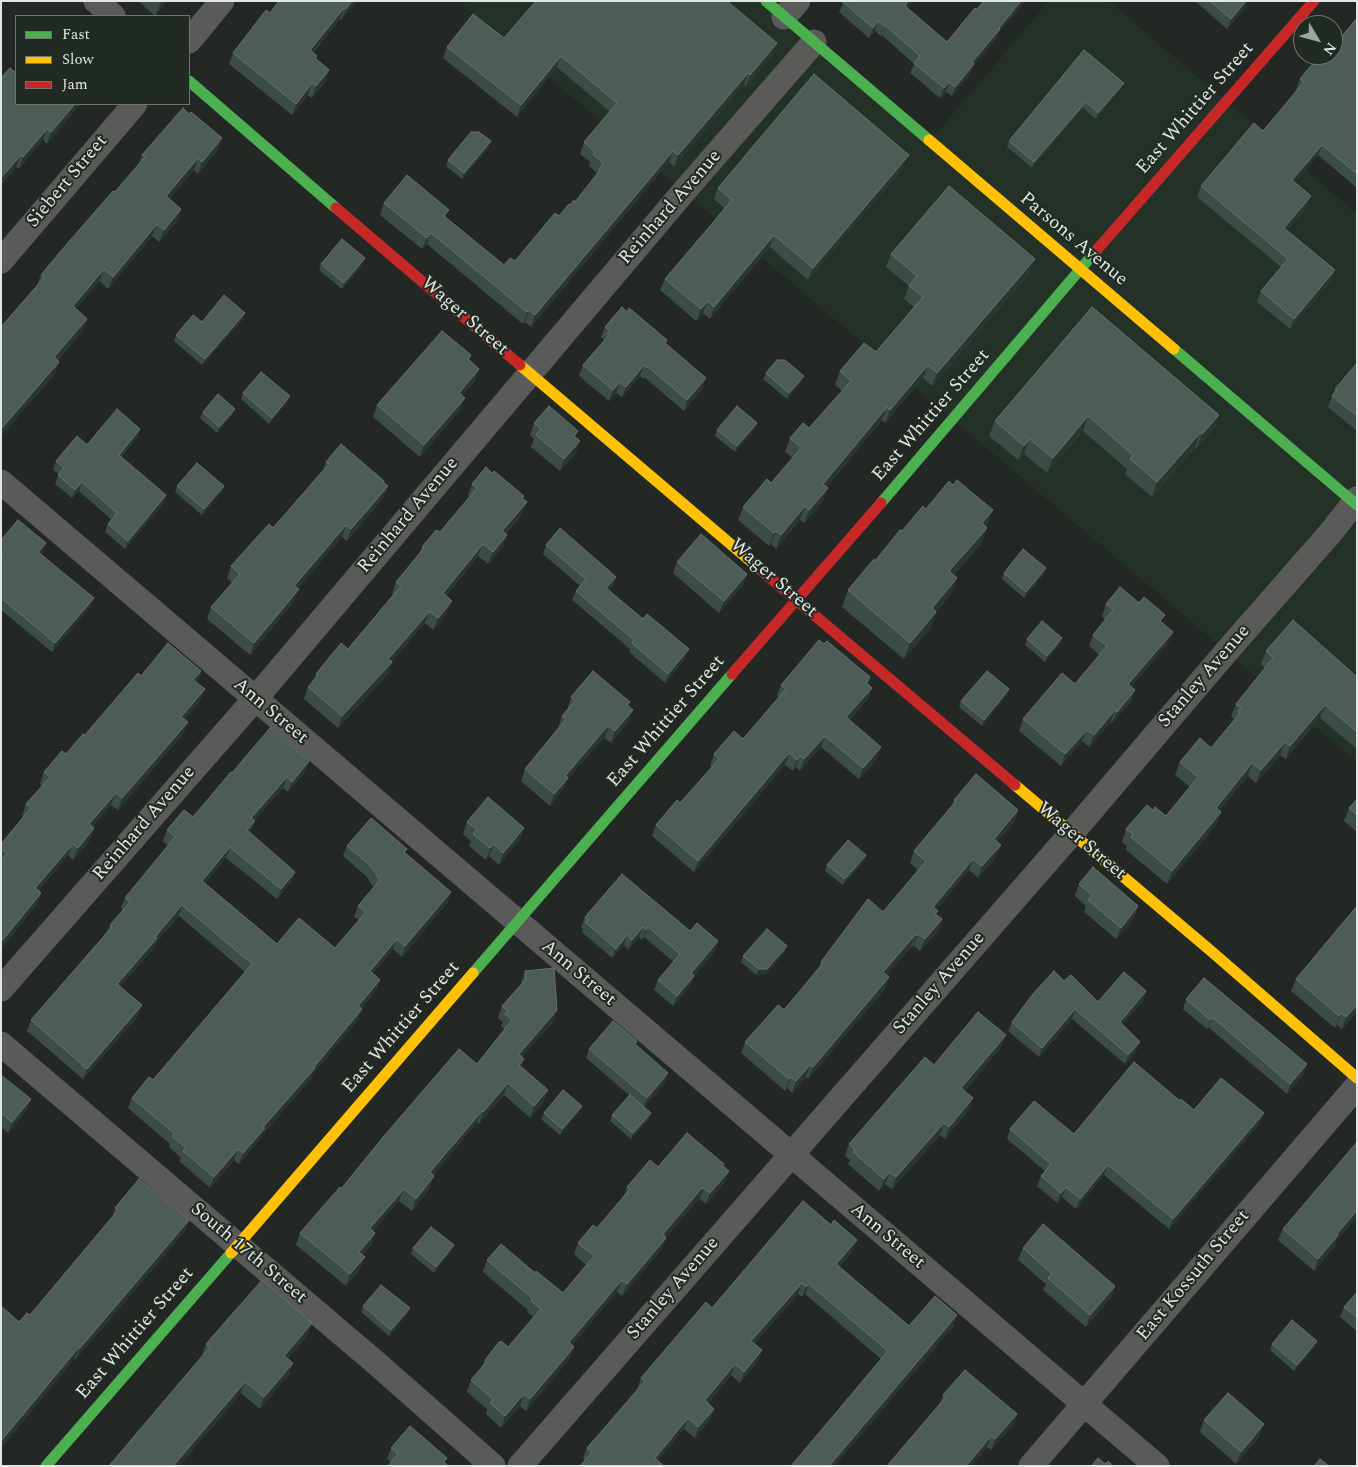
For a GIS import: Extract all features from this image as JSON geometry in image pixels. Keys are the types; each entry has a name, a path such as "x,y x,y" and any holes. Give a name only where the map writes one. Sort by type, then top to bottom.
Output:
{"street":[{"path":"96,1 112,15"},
{"path":"190,40 222,1"},
{"name":"Parsons Avenue","path":"766,1 791,9 814,42 1356,502"},
{"name":"East Whittier Street","path":"46,1466 952,421 1080,269 1314,1"},
{"name":"Reinhard Avenue","path":"1,989 255,699 529,373 814,42"},
{"name":"Wager Street","path":"190,82 1357,1078"},
{"name":"Siebert Street","path":"1,261 134,105"},
{"name":"Ann Street","path":"1,482 1157,1466"},
{"name":"Stanley Avenue","path":"520,1466 1071,834 1356,502"},
{"name":"South 17th Street","path":"1,1044 375,1362 493,1466"},
{"name":"East Kossuth Street","path":"1031,1466 1357,1086"}],"shaded area":[{"path":"459,1 769,1 930,141 1049,1 1109,1 1357,214 1357,762"}],"building":[{"path":"279,1 352,1 346,9 344,8 310,50 317,56 315,58 329,70 316,86 312,83 296,104 233,53 266,10 270,13"},
{"path":"536,1 727,1 777,43 750,75 748,73 678,155 673,151 535,315 529,310 527,312 431,233 427,238 384,203 407,175 449,210 444,216 504,265 510,258 515,261 555,213 559,216 569,204 574,200 575,202 600,170 603,163 584,142 617,103 561,56 521,105 447,47 473,14 504,38"},
{"path":"844,1 908,1 905,6 947,42 975,8 977,9 984,1 1021,1 972,62 974,64 955,87 949,82 944,88 914,63 920,56 885,25 878,21 873,28"},
{"path":"1210,1 1246,1 1231,19"},
{"path":"1357,18 1357,174 1322,145 1292,180 1311,196 1284,228 1335,270 1294,319 1261,291 1288,259 1201,186 1254,123 1263,131 1304,82 1300,79 1312,65 1343,65 1343,35"},
{"path":"1084,50 1124,83 1098,113 1086,102 1034,162 1009,141"},
{"path":"10,68 15,72 15,105 74,105 51,132 47,129 23,157 21,155 1,178 1,78"},
{"path":"814,74 909,155 813,268 774,235 714,307 708,301 701,309 665,279 732,200 718,188"},
{"path":"183,108 189,114 191,112 222,138 202,162 198,158 166,196 181,209 164,230 157,224 113,277 104,269 73,306 87,319 54,357 59,362 1,429 1,327 44,278 41,275 60,252 145,157 142,155"},
{"path":"471,132 479,132 491,141 464,173 448,160"},
{"path":"949,186 1035,259 937,373 928,365 890,410 887,407 823,484 828,488 809,510 805,506 781,535 776,531 774,533 743,507 767,479 771,483 801,448 790,438 803,423 809,428 851,381 840,371 864,343 876,352 923,297 909,286 917,276 891,254"},
{"path":"342,239 365,258 344,283 321,264"},
{"path":"224,295 245,313 205,359 176,335 193,315 202,322"},
{"path":"622,307 627,312 629,308 667,340 665,343 706,378 687,400 644,365 626,387 620,382 613,390 583,365 609,335 607,334 610,331 605,327"},
{"path":"1092,307 1219,415 1202,434 1200,433 1157,482 1130,459 1133,455 1088,416 1053,458 1030,439 1024,446 995,421"},
{"path":"442,331 471,355 468,359 479,369 459,393 465,398 424,445 377,405"},
{"path":"777,360 785,360 804,376 789,393 766,373"},
{"path":"1357,363 1357,416 1332,396 1337,390 1335,389"},
{"path":"261,372 290,396 272,418 243,393"},
{"path":"218,394 235,409 219,427 203,412"},
{"path":"549,406 578,431 574,436 580,441 564,459 536,435 541,429 534,423"},
{"path":"737,406 757,423 737,446 717,430"},
{"path":"117,409 140,429 119,455 166,495 128,541 108,524 117,513 82,482 75,490 58,475 64,468 56,461 77,436 87,445"},
{"path":"341,444 388,486 351,529 346,525 294,586 299,589 254,643 211,607 240,574 231,566 269,524 273,528 329,464 326,462"},
{"path":"197,463 224,486 204,509 177,486"},
{"path":"486,467 492,473 494,471 524,496 522,498 527,502 502,531 507,535 493,552 483,544 443,593 452,601 438,618 430,611 388,659 392,662 342,716 308,687 341,643 348,649 401,586 396,582 436,530 440,532 477,488 472,484"},
{"path":"957,480 993,510 982,523 987,528 949,571 957,578 932,608 936,612 910,643 848,590 923,506 926,509 949,481 953,485"},
{"path":"18,520 46,543 38,552 94,598 55,643 1,598 1,555 3,552 1,550 1,540"},
{"path":"560,528 616,577 606,588 643,619 647,614 689,649 668,674 632,643 634,640 576,591 586,579 546,545"},
{"path":"701,534 747,574 724,601 677,562"},
{"path":"1023,549 1046,568 1026,592 1004,573"},
{"path":"1120,587 1139,603 1144,597 1165,615 1160,621 1173,632 1128,684 1135,690 1117,712 1115,710 1094,735 1087,730 1065,754 1023,719 1062,673 1075,684 1107,646 1093,635 1113,610 1106,604"},
{"path":"1293,620 1357,677 1357,732 1325,705 1290,746 1285,742 1261,770 1252,763 1216,808 1221,812 1172,871 1131,837 1133,834 1126,829 1147,805 1153,810 1155,807 1166,816 1198,777 1180,762 1200,738 1211,748 1240,713 1238,711 1241,708 1236,704 1273,658 1266,651"},
{"path":"1042,621 1062,638 1047,656 1027,639"},
{"path":"819,640 824,644 827,641 870,677 866,683 872,688 846,717 881,747 863,768 825,736 804,759 800,756 797,760 789,753 698,861 656,825 677,800 680,803 719,759 714,754 734,731 743,739 786,689 781,685"},
{"path":"168,643 201,671 193,680 205,689 181,717 188,722 122,798 116,793 89,824 94,828 78,848 73,844 35,888 41,893 1,942 1,860 7,854 1,849 1,844 31,808 26,804 50,777 44,772 62,751 66,754 83,734 85,735 138,673 141,676"},
{"path":"593,671 630,702 627,705 633,710 615,731 609,726 606,728 565,776 568,778 554,794 525,769 566,719 562,716 575,701 571,697"},
{"path":"987,671 1009,689 984,720 961,701"},
{"path":"270,728 309,761 292,782 287,777 251,818 255,821 247,830 295,872 281,889 230,847 202,881 277,944 299,918 335,948 366,912 358,906 380,880 370,865 347,846 371,818 407,849 404,852 451,892 405,946 397,939 370,971 380,980 358,1006 362,1009 243,1153 238,1149 214,1177 183,1151 186,1148 172,1136 175,1134 132,1098 149,1077 153,1080 252,964 182,905 155,937 157,938 117,984 142,1005 87,1069 31,1020 112,927 110,925 130,902 125,898 175,837 167,830 184,810 193,817"},
{"path":"976,774 1018,810 994,839 1001,845 982,866 973,859 933,907 938,911 935,914 942,919 925,939 918,934 915,935 883,972 889,977 813,1067 810,1065 796,1081 791,1077 789,1079 745,1042 778,1005 784,1010 823,963 821,962 868,899 883,912 926,861 914,851"},
{"path":"488,797 524,828 503,853 494,844 490,848 473,834 477,830 467,822"},
{"path":"1357,799 1357,815 1349,808"},
{"path":"848,840 866,855 845,879 827,865"},
{"path":"1093,867 1138,906 1121,928 1088,900 1092,895 1079,884"},
{"path":"622,874 690,931 697,923 718,941 691,973 694,976 677,996 658,980 680,954 648,927 646,930 643,927 632,940 627,935 616,949 585,922 588,920 585,917"},
{"path":"1357,906 1357,1005 1346,1017 1341,1013 1339,1016 1296,979"},
{"path":"767,929 787,946 767,969 759,969 743,956"},
{"path":"554,968 557,1010 519,1054 524,1059 519,1065 548,1090 534,1106 508,1083 430,1172 434,1176 416,1199 404,1189 370,1228 375,1233 359,1252 365,1257 350,1274 300,1233 340,1187 341,1189 459,1049 477,1064 512,1020 505,1014 508,1011 502,1006 526,979 525,971"},
{"path":"1054,971 1064,981 1071,975 1098,1002 1124,972 1146,991 1120,1022 1140,1042 1128,1055 1075,1009 1042,1048 1012,1022 1033,994"},
{"path":"1204,978 1307,1064 1290,1084 1212,1017 1210,1020 1186,999"},
{"path":"978,1012 1006,1035 961,1088 973,1098 949,1127 944,1123 896,1177 890,1172 884,1179 853,1152 855,1150 849,1144 925,1057 934,1065"},
{"path":"613,1021 637,1041 635,1044 668,1073 647,1098 589,1049"},
{"path":"1134,1062 1180,1101 1181,1099 1194,1110 1221,1078 1264,1113 1173,1219 1108,1165 1080,1199 1066,1187 1061,1193 1041,1176 1051,1164 1010,1129 1034,1101 1074,1134"},
{"path":"1,1075 31,1099 12,1122 1,1113"},
{"path":"563,1090 582,1106 562,1129 544,1113"},
{"path":"630,1095 651,1113 633,1133 612,1115"},
{"path":"687,1133 724,1164 723,1166 729,1171 710,1193 704,1188 701,1189 663,1234 666,1238 627,1284 622,1280 569,1342 574,1347 530,1399 524,1394 505,1416 490,1403 493,1399 471,1380 499,1342 501,1341 508,1347 541,1309 531,1301 533,1299 487,1260 501,1244 535,1273 536,1271 563,1293 594,1256 578,1243 593,1225 597,1228 630,1189 627,1187 650,1160 658,1167"},
{"path":"1357,1142 1357,1210 1318,1259 1283,1229"},
{"path":"139,1179 189,1220 1,1441 1,1306 19,1322 27,1313 30,1315 118,1210 115,1208"},
{"path":"803,1201 831,1225 834,1220 857,1240 836,1264 909,1326 935,1296 957,1315 829,1466 791,1466 888,1351 809,1284 806,1287 802,1283 751,1341 762,1350 744,1372 735,1364 705,1400 714,1409 698,1427 688,1418 655,1458 664,1466 580,1466 592,1452 587,1448 645,1381 641,1378 706,1302 712,1308"},
{"path":"1043,1224 1115,1286 1090,1315 1048,1278 1052,1274 1023,1248"},
{"path":"431,1227 454,1245 436,1267 413,1248"},
{"path":"262,1280 312,1323 284,1356 293,1363 264,1397 245,1382 173,1466 109,1466 210,1347 206,1344"},
{"path":"381,1285 410,1308 391,1330 363,1306"},
{"path":"1357,1292 1357,1317 1344,1307"},
{"path":"1292,1320 1317,1341 1297,1365 1272,1344"},
{"path":"965,1370 1017,1414 995,1439 991,1436 966,1466 887,1466 946,1397 943,1395"},
{"path":"1228,1393 1264,1424 1241,1452 1204,1420"},
{"path":"410,1426 447,1458 444,1462 448,1466 388,1466 398,1454 391,1448"},
{"path":"1098,1458 1105,1464 1108,1461 1113,1466 1091,1466"},
{"path":"1320,1459 1329,1466 1314,1466"}],"traffic: fast":[{"path":"766,1 929,140"},
{"path":"190,82 336,208"},
{"path":"881,503 1095,252"},
{"path":"1174,349 1357,505"},
{"path":"473,973 732,674"},
{"path":"46,1466 231,1253"}],"traffic: slow":[{"path":"929,140 1174,349"},
{"path":"520,365 761,570"},
{"path":"1015,785 1357,1078"},
{"path":"231,1253 473,973"}],"traffic: jam":[{"path":"1095,252 1314,1"},
{"path":"336,208 520,365"},
{"path":"732,674 881,503"},
{"path":"761,570 1015,785"}]}
